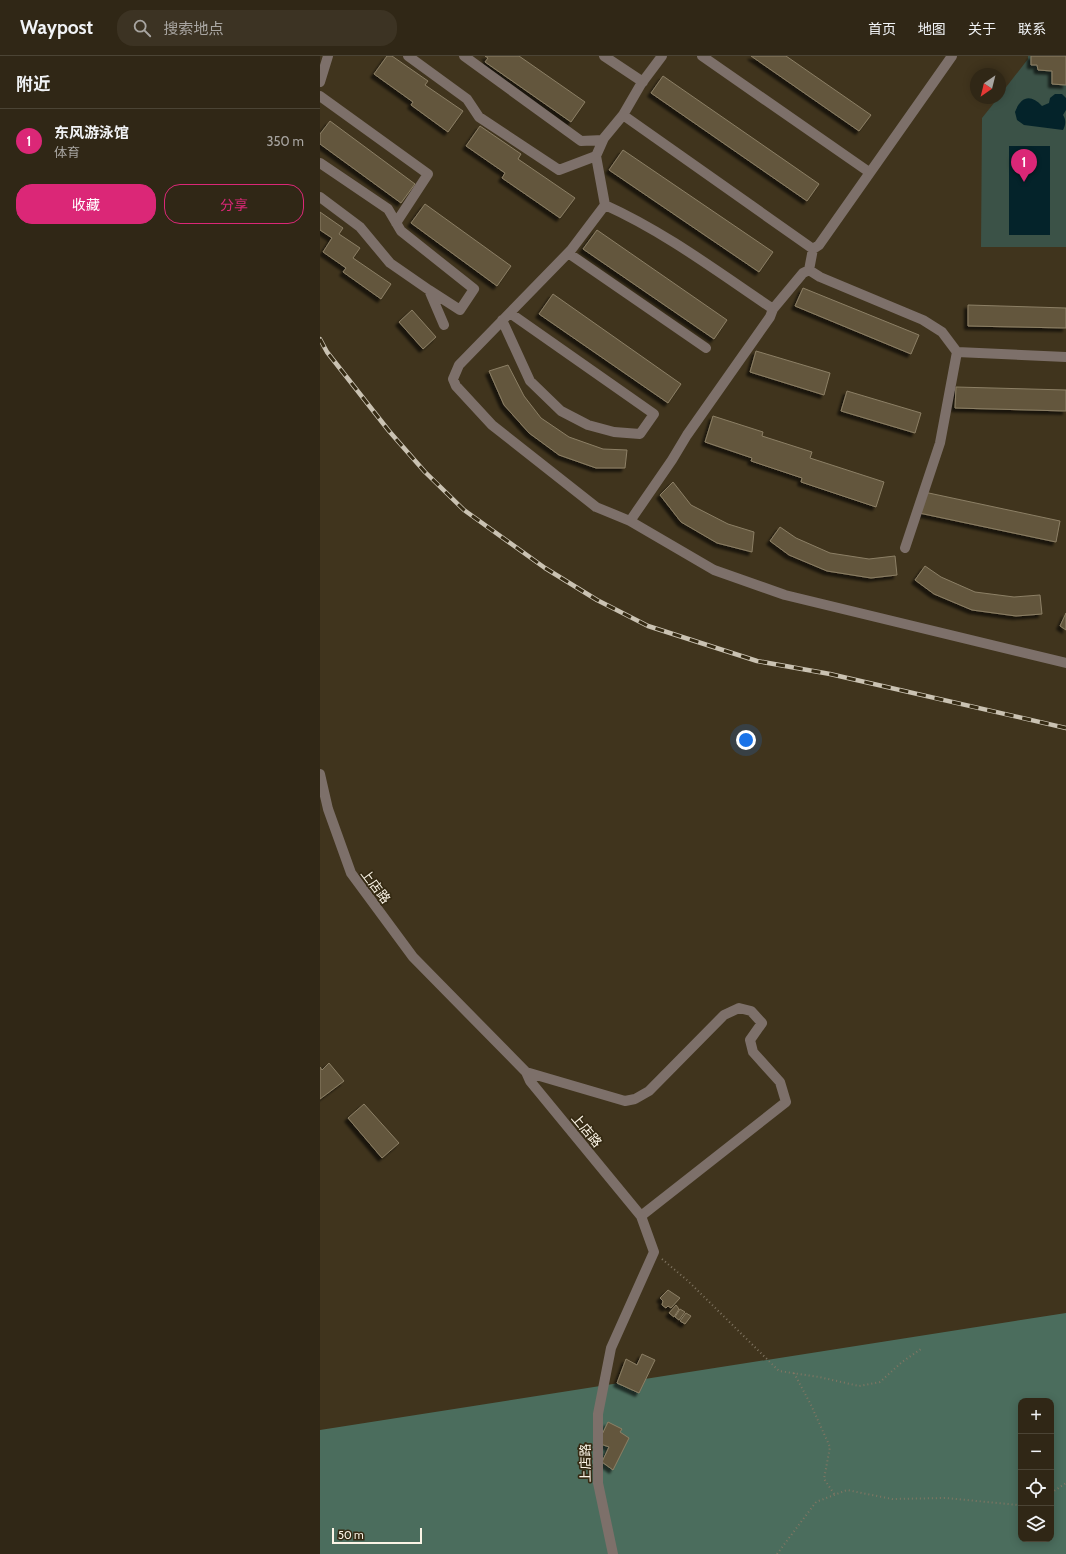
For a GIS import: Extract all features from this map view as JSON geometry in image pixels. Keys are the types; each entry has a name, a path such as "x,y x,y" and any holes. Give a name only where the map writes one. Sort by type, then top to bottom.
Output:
{"street":[{"path":"320,82 328,56"},
{"path":"408,56 467,99 479,117 559,170 596,156"},
{"path":"464,56 581,141 603,140"},
{"path":"604,56 643,82"},
{"path":"662,56 643,82 623,115 603,140 596,156 604,205 568,253 459,365 453,379 456,386 492,425 596,507 630,521 714,570 785,595 1066,663"},
{"path":"702,56 869,172"},
{"path":"630,521 672,460 687,435 770,317 773,309 803,273 808,270 813,249 819,245 952,56"},
{"path":"320,96 428,174 396,223"},
{"path":"623,115 813,249"},
{"path":"320,162 388,209 401,231 474,289 460,310 390,263 360,227 320,198"},
{"path":"604,205 634,218 678,245 773,309"},
{"path":"568,253 706,348"},
{"path":"808,270 820,277 923,320 942,332 957,352 940,443 905,548"},
{"path":"429,290 444,324"},
{"path":"506,316 654,414 640,434 614,432 588,425 561,411 530,381 506,316"},
{"path":"957,352 1066,357"},
{"name":"上店路","path":"320,774 328,809 351,873 413,957 526,1072 530,1081 641,1216 654,1252 611,1348 598,1414 598,1483 613,1554"},
{"path":"526,1072 625,1101 635,1099 649,1090 724,1015 739,1008 751,1011 762,1023 750,1040 753,1052 780,1082 786,1102 641,1216"}],"path":[{"path":"654,1252 688,1281 779,1371 819,1376 859,1386 880,1382 902,1362 921,1349"},
{"path":"794,1373 811,1405 830,1447 824,1479 835,1495"},
{"path":"1054,1491 1066,1483"},
{"path":"777,1554 816,1502 847,1490 892,1499 946,1498 1018,1506"}],"green space":[{"path":"1028,56 1066,56 1066,247 981,247 982,118 993,104 1006,104 1006,87 1028,59"},
{"path":"1066,1313 1066,1554 320,1554 320,1430"}],"water":[{"path":"1055,94 1062,94 1066,98 1066,110 1063,115 1065,124 1063,130 1024,125 1017,120 1015,112 1023,100 1030,98 1042,106 1049,103 1050,98"},
{"path":"1009,146 1050,146 1050,235 1009,235"}],"building":[{"path":"387,56 392,56 428,81 425,85 463,111 448,132 411,105 413,102 374,74"},
{"path":"485,56 519,56 585,102 571,122 485,62 488,58"},
{"path":"751,56 786,56 871,115 859,131"},
{"path":"1031,56 1066,56 1066,85 1052,84 1052,71 1038,70 1037,65 1031,65"},
{"path":"663,76 819,184 807,201 651,93"},
{"path":"330,121 415,184 401,203 320,144 320,134"},
{"path":"480,126 521,154 518,159 575,198 560,218 502,178 505,173 466,146"},
{"path":"623,150 773,252 759,272 609,170"},
{"path":"425,204 511,266 497,286 411,223"},
{"path":"320,212 343,228 339,234 360,248 353,258 391,284 381,299 343,272 346,268 323,252 332,238 320,230"},
{"path":"597,230 727,320 714,339 583,249"},
{"path":"803,288 919,335 911,354 795,306"},
{"path":"553,294 681,384 668,403 539,314"},
{"path":"968,305 1066,308 1066,328 968,326"},
{"path":"412,310 436,337 423,349 399,322"},
{"path":"756,351 830,373 824,395 750,372"},
{"path":"508,365 524,396 541,418 569,437 603,449 627,450 625,468 596,468 559,455 529,433 504,405 489,371"},
{"path":"956,387 1066,390 1066,411 955,408"},
{"path":"847,391 921,413 915,433 841,411"},
{"path":"713,416 763,432 762,436 812,452 810,458 884,482 876,507 801,482 802,478 751,461 752,458 705,442"},
{"path":"673,482 691,505 728,524 754,532 752,552 717,543 681,522 660,495"},
{"path":"924,492 1060,521 1056,542 919,513"},
{"path":"780,527 796,538 830,553 869,559 895,556 897,575 871,578 827,571 789,555 770,541"},
{"path":"925,566 941,577 975,592 1014,597 1040,595 1042,614 1016,616 972,610 934,594 915,580"},
{"path":"1066,613 1066,630 1060,626"},
{"path":"329,1063 344,1081 320,1099 320,1067 322,1070"},
{"path":"364,1104 399,1143 382,1158 348,1118"},
{"path":"668,1290 680,1298 671,1308 668,1306 666,1308 662,1305 663,1301 660,1298"},
{"path":"676,1305 679,1309 674,1317 669,1313"},
{"path":"680,1309 685,1312 679,1320 675,1317"},
{"path":"686,1313 691,1316 685,1324 680,1321"},
{"path":"642,1354 655,1360 639,1393 617,1383 626,1359 637,1365"},
{"path":"608,1422 622,1429 620,1432 629,1438 613,1470 602,1462 609,1447 598,1443"}],"railway":[{"path":"320,339 327,352 389,431 425,472 464,510 545,568 597,600 648,626 757,661 830,674 1066,728"}],"place":[{"name":"东风游泳馆","path":"1024,182"}]}
